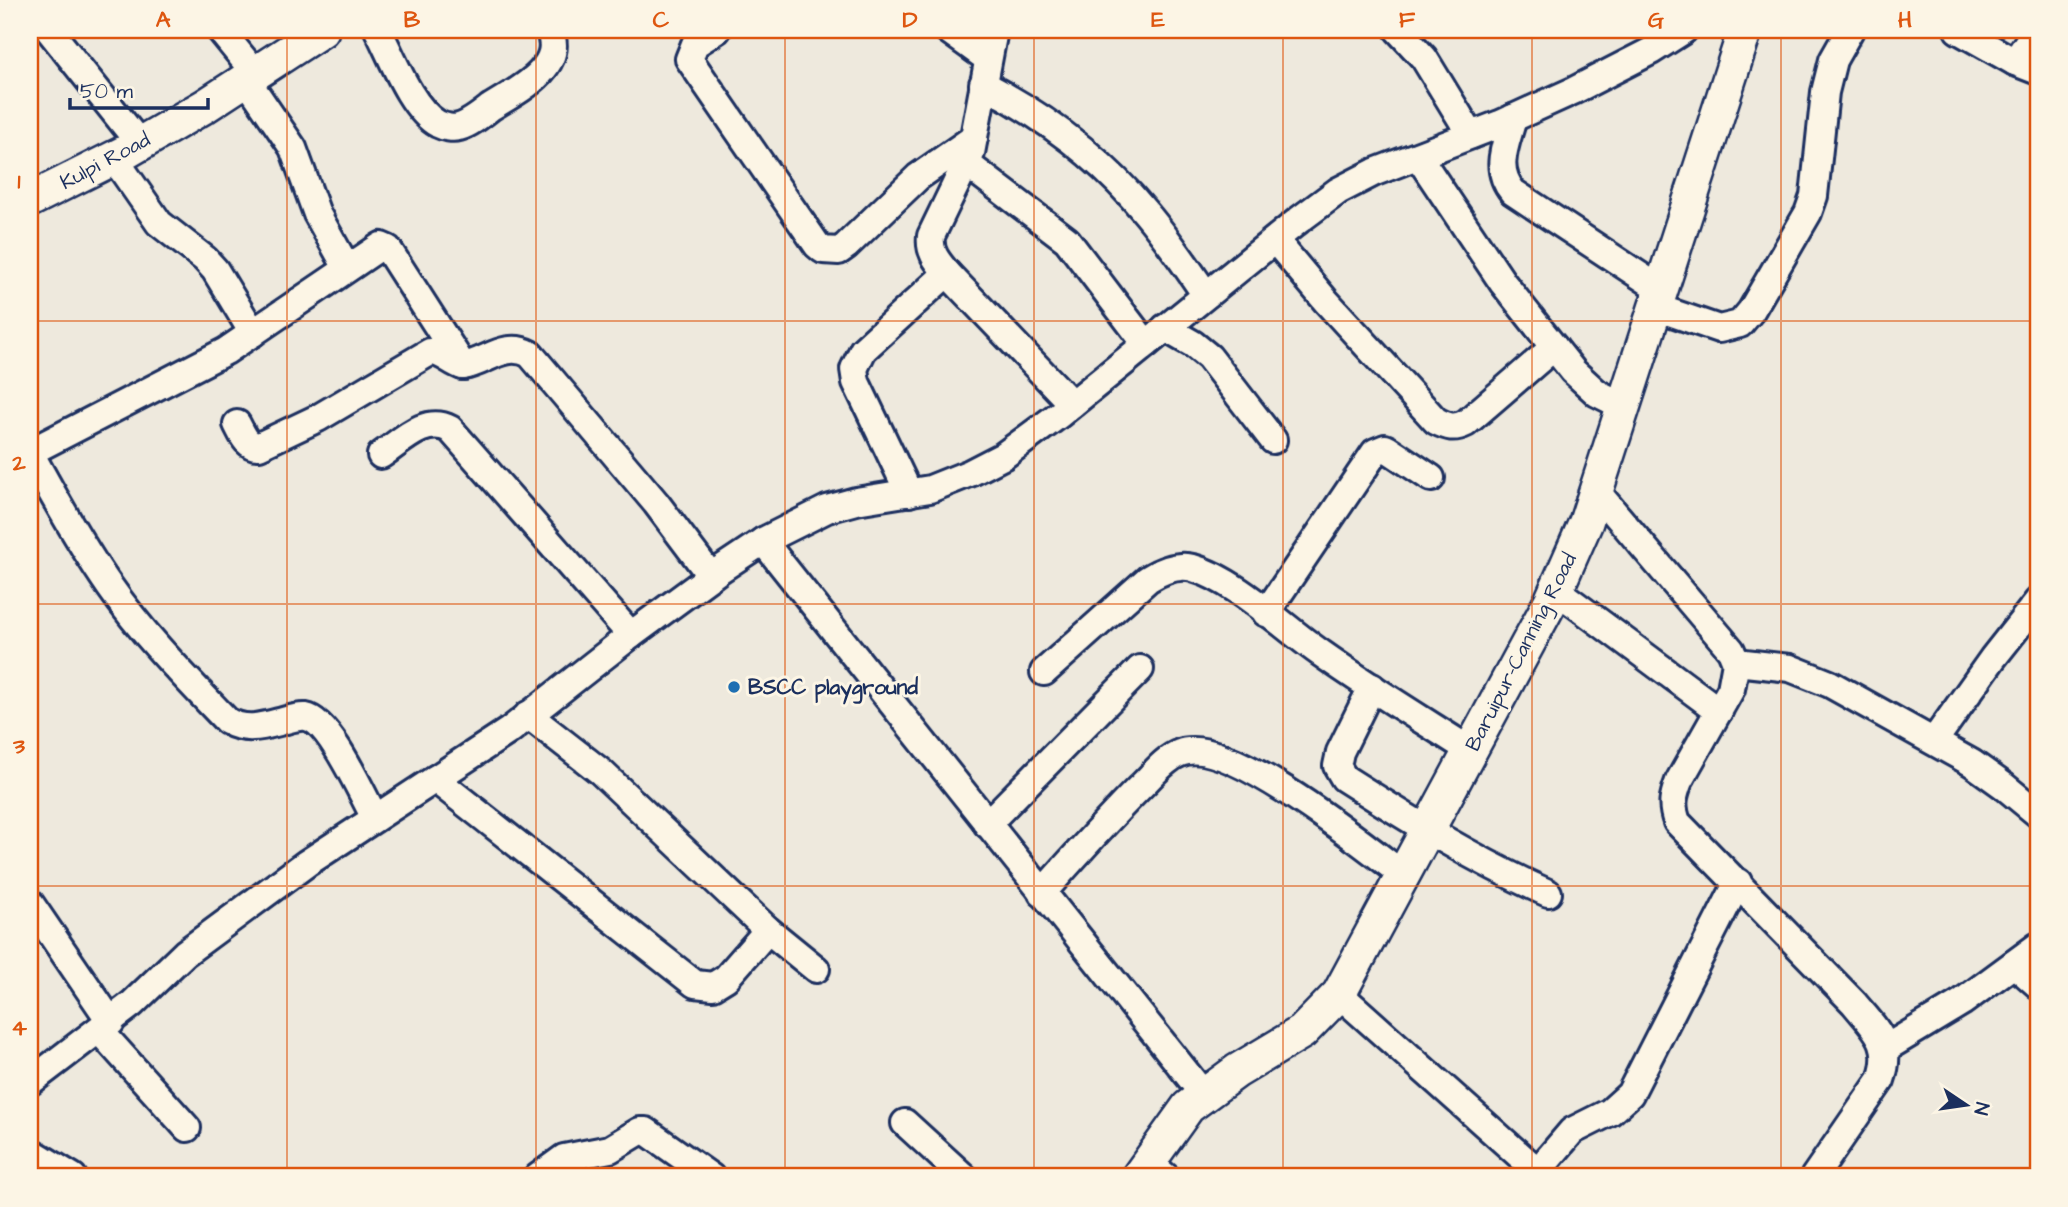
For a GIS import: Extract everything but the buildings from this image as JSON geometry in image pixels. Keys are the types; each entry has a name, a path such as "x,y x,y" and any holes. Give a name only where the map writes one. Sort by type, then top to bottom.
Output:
{"main road":[{"name":"Kulpi Road","path":"30,200 127,151 205,106 321,30"},
{"name":"Baruipur-Canning Road","path":"1151,1172 1188,1107 1237,1071 1302,1032 1339,994 1556,590 1586,522 1745,30"}],"street":[{"path":"49,30 127,151 159,223 215,270 253,333"},
{"path":"220,30 251,76 293,148 317,214 347,268"},
{"path":"377,30 414,99 425,114 436,123 460,127 536,78 553,52 549,30"},
{"path":"718,30 695,44 689,59 823,250 839,251 846,246 918,177 974,138"},
{"path":"948,30 1009,98 1079,147 1144,210 1206,295"},
{"path":"994,30 967,164 930,243 933,256 947,272 1072,404"},
{"path":"1398,30 1424,58 1471,135"},
{"path":"1513,118 1501,164 1502,174 1513,192 1658,298 1719,330 1740,324 1751,310 1808,214 1814,196 1825,92 1833,60 1850,30"},
{"path":"1958,30 2027,67 2036,30"},
{"path":"30,1082 105,1026 185,953 307,863 528,715 631,635 763,541 827,509 940,485 1003,456 1338,191 1573,91 1671,33"},
{"path":"1418,156 1503,283 1554,347 1583,382 1623,407"},
{"path":"967,164 1067,240 1155,336 1193,344 1209,358 1273,440"},
{"path":"1275,240 1326,301 1436,421 1446,426 1457,428 1466,423 1554,347"},
{"path":"375,818 337,748 318,722 305,717 248,728 236,726 162,653 111,589 67,521 30,453 226,351 379,247 386,247 463,366"},
{"path":"909,493 856,382 855,369 863,350 947,272"},
{"path":"237,424 247,442 254,447 259,446 318,418 430,352 463,366 504,350 518,349 530,354 656,503 711,576"},
{"path":"381,455 427,424 441,424 450,429 631,635"},
{"path":"1266,613 1376,452 1385,448 1431,478"},
{"path":"1596,491 1731,650 1736,662 1731,689 1679,781 1671,807 1677,822 1854,1003 1879,1034 1886,1048 1886,1066 1881,1080 1814,1177"},
{"path":"763,541 1204,1095"},
{"path":"1044,672 1155,574 1180,566 1193,568 1228,584 1322,654 1471,751"},
{"path":"1556,590 1718,711"},
{"path":"1934,741 1993,658 2038,601"},
{"path":"1736,662 1790,668 1815,677 1934,741 1991,776 2038,814"},
{"path":"987,824 1139,669"},
{"path":"1372,687 1340,752 1337,766 1344,778 1493,869 1548,893"},
{"path":"528,715 601,772 768,930 816,969"},
{"path":"1042,893 1154,773 1173,756 1195,749 1216,753 1237,762 1296,798 1323,815 1403,876"},
{"path":"435,779 695,984 713,986 726,978 768,930"},
{"path":"1339,994 1541,1174 1572,1131 1609,1112 1635,1086 1738,882"},
{"path":"30,903 105,1026 187,1128"},
{"path":"1886,1048 1962,1002 2038,949"},
{"path":"2014,964 2038,985"},
{"path":"905,1123 964,1177"},
{"path":"538,1177 564,1158 610,1149 640,1131 646,1131 711,1177"},
{"path":"30,1151 73,1177"}],"place":[{"name":"BSCC playground","path":"734,687"}]}
